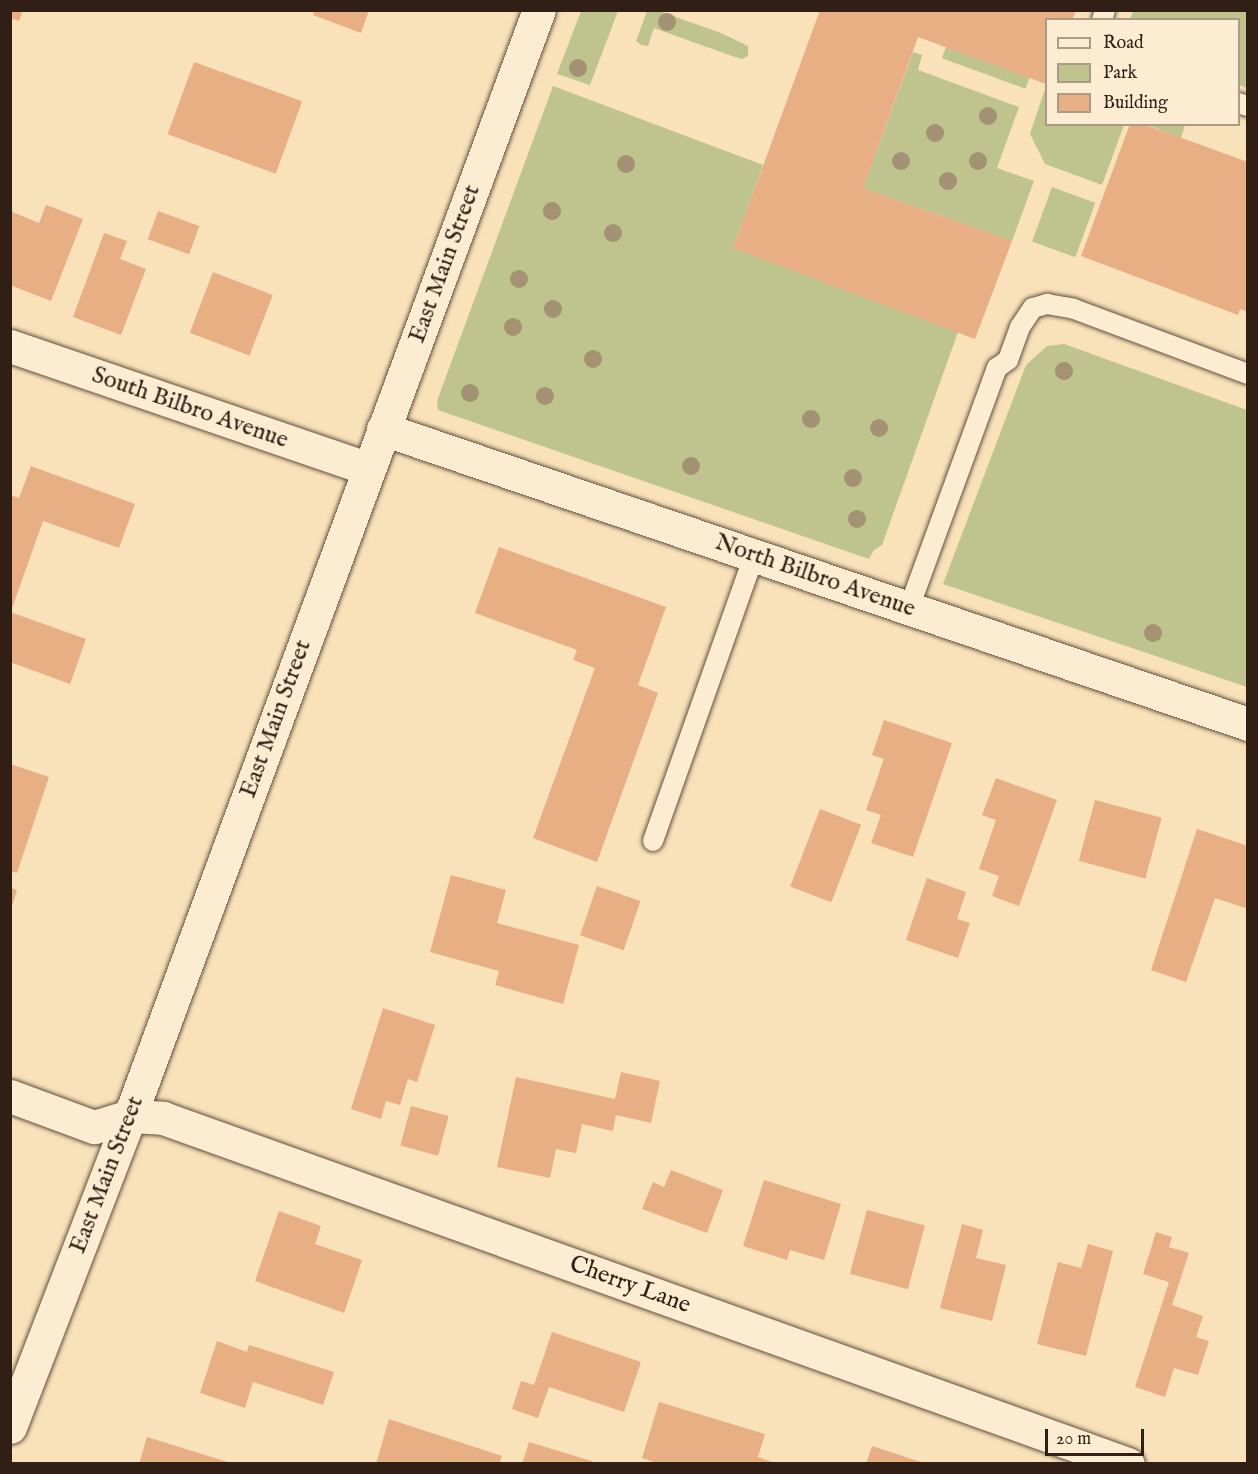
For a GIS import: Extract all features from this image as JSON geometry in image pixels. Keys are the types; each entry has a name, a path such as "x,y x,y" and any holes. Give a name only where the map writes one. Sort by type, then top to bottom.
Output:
{"street":[{"name":"East Main Street","path":"10,1427 130,1116 539,10"},
{"name":"South Bilbro Avenue","path":"10,346 369,469"},
{"name":"North Bilbro Avenue","path":"384,429 1248,724"},
{"path":"10,1096 93,1127 130,1116"},
{"name":"Cherry Lane","path":"130,1116 163,1118 1128,1464"}],"lane":[{"path":"909,608 997,368 1008,360 1020,327 1033,308 1047,304 1074,309 1248,374"},
{"path":"653,841 754,556"}],"green space":[{"path":"581,11 618,11 590,85 557,74"},
{"path":"647,11 659,11 721,33 748,46 748,56 742,59 654,28 648,46 641,45 636,41"},
{"path":"1133,11 1247,11 1247,88 1240,85 1240,18 1130,18"},
{"path":"946,47 1030,77 1026,89 942,58"},
{"path":"913,52 922,55 918,70 1019,107 997,168 1034,181 1012,241 863,188"},
{"path":"553,86 763,165 733,248 958,332 882,545 874,550 869,559 438,410 437,401"},
{"path":"1045,89 1045,126 1124,126 1102,185 1045,164 1030,134"},
{"path":"1151,126 1185,126 1181,138"},
{"path":"1052,187 1095,203 1075,257 1032,242"},
{"path":"1064,344 1247,410 1247,687 943,584 1026,365 1047,346"}],"building":[{"path":"10,10 23,10 19,21 10,18"},
{"path":"315,10 369,10 361,33 313,15"},
{"path":"820,10 1076,10 1073,18 1045,18 1045,84 918,37 863,188 1012,241 975,339 733,248"},
{"path":"194,62 302,101 276,174 168,134"},
{"path":"1129,126 1149,126 1248,162 1248,312 1240,309 1238,315 1081,256"},
{"path":"46,205 83,219 51,301 10,285 10,211 39,223"},
{"path":"158,211 199,226 189,254 148,239"},
{"path":"104,233 127,241 120,259 146,269 121,335 73,317"},
{"path":"213,272 273,295 249,356 190,333"},
{"path":"31,466 135,504 119,548 43,521 11,611 10,495 19,498"},
{"path":"499,547 666,607 638,685 658,693 597,862 533,838 595,668 573,660 577,650 475,613"},
{"path":"10,612 86,639 70,684 10,662"},
{"path":"884,720 952,743 913,857 871,843 881,815 866,810 884,759 872,755"},
{"path":"10,764 49,777 17,873 10,871"},
{"path":"996,778 1057,800 1019,906 992,896 999,876 979,869 996,820 982,815"},
{"path":"1095,800 1162,818 1145,879 1079,861"},
{"path":"820,809 861,825 831,902 790,886"},
{"path":"1197,829 1248,846 1248,909 1215,898 1186,982 1151,970"},
{"path":"451,875 506,890 497,923 579,945 563,1004 495,985 499,971 430,952"},
{"path":"927,878 966,892 957,919 970,923 958,958 906,940"},
{"path":"597,886 640,901 624,950 580,935"},
{"path":"10,888 17,890 11,909 10,909"},
{"path":"383,1008 435,1025 417,1082 408,1079 400,1105 386,1101 381,1119 351,1109"},
{"path":"621,1072 660,1081 651,1123 616,1115 613,1131 582,1124 576,1153 556,1149 550,1178 497,1167 516,1077 615,1099"},
{"path":"411,1106 449,1116 438,1156 400,1146"},
{"path":"671,1170 723,1190 707,1233 642,1209 653,1182 664,1187"},
{"path":"764,1180 841,1204 824,1260 790,1250 787,1260 743,1246"},
{"path":"867,1210 925,1226 908,1289 850,1274"},
{"path":"279,1211 321,1226 315,1244 362,1260 344,1313 255,1281"},
{"path":"962,1224 983,1230 976,1258 1006,1265 992,1321 940,1308"},
{"path":"1156,1232 1172,1237 1169,1247 1189,1253 1172,1305 1203,1316 1196,1337 1209,1341 1198,1375 1174,1368 1165,1397 1135,1387 1169,1282 1143,1274"},
{"path":"1088,1244 1113,1251 1086,1356 1037,1344 1058,1262 1081,1268"},
{"path":"552,1332 641,1362 624,1412 549,1387 538,1418 512,1409 521,1381 534,1385"},
{"path":"217,1341 247,1352 249,1345 334,1372 323,1405 253,1382 245,1408 200,1393"},
{"path":"659,1402 765,1434 758,1457 778,1464 660,1464 642,1458"},
{"path":"389,1419 502,1456 499,1464 376,1464"},
{"path":"147,1437 231,1463 231,1464 139,1464"},
{"path":"529,1442 598,1463 598,1464 522,1464"},
{"path":"872,1446 924,1463 924,1464 866,1464"}]}
